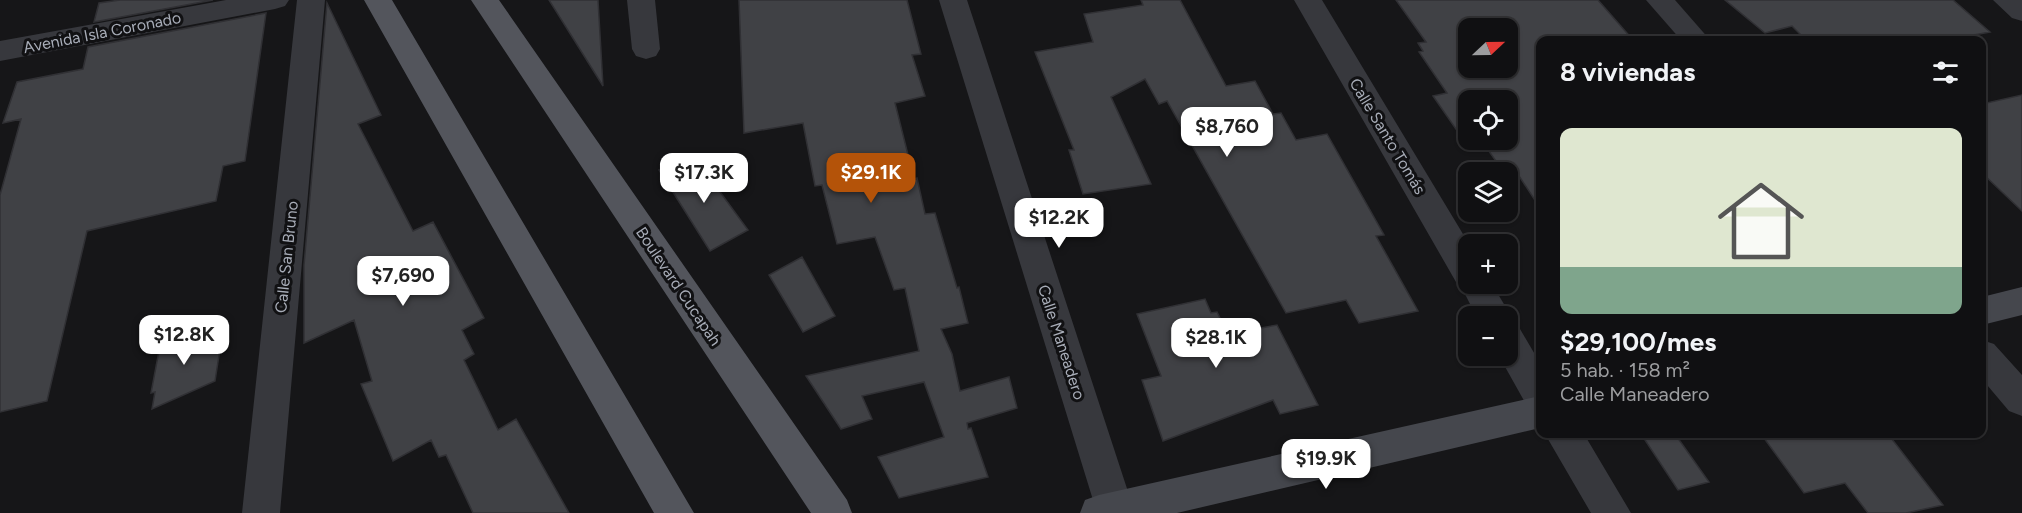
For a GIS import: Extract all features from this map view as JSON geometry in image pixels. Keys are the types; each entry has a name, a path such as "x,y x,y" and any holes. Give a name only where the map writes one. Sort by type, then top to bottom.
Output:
{"main road":[{"path":"378,0 675,513"},
{"name":"Boulevard Cucapah","path":"485,0 833,513"}],"street":[{"name":"Avenida Isla Coronado","path":"0,51 275,0"},
{"name":"Calle San Bruno","path":"261,513 311,0"},
{"path":"641,0 646,49"},
{"name":"Calle Maneadero","path":"953,0 1110,512"},
{"name":"Calle Santo Tomás","path":"1308,0 1458,255"},
{"path":"1660,0 1692,36"},
{"path":"2007,0 2022,12"},
{"path":"1986,310 2022,301"},
{"path":"1518,356 1536,387"},
{"path":"1986,360 2022,400"},
{"path":"1110,512 1536,413"},
{"path":"1566,438 1612,513"}],"building":[{"path":"120,0 213,0 94,22 99,3"},
{"path":"549,0 598,0 603,86"},
{"path":"739,0 907,0 921,54 912,55 925,96 895,103 925,214 935,213 968,323 941,329 952,354 960,391 1009,377 1017,408 967,423 968,429 971,428 988,477 899,498 878,457 944,437 924,382 862,396 872,419 841,429 806,376 919,351 905,288 894,290 875,237 837,244 822,185 815,186 803,123 744,133"},
{"path":"1141,0 1180,0 1226,86 1255,81 1273,114 1281,113 1296,140 1327,134 1384,235 1376,236 1418,311 1359,323 1346,300 1286,313 1167,101 1159,104 1145,79 1111,97 1151,184 1083,194 1069,150 1074,150 1035,52 1093,42 1084,14 1143,5"},
{"path":"1396,0 1598,0 1630,36 1536,36 1536,202 1518,174 1518,162 1497,162 1488,150 1518,150 1518,90 1458,90 1458,132 1433,96 1447,93 1419,52 1423,51 1418,43 1426,42"},
{"path":"1725,0 1953,0 1990,32 1968,36 1802,36 1792,26 1765,33"},
{"path":"327,3 381,115 358,124 413,231 433,222 484,318 462,330 474,354 464,360 498,430 516,419 569,513 473,513 446,455 439,457 431,440 393,461 361,384 372,381 354,320 304,343 304,265"},
{"path":"266,13 245,161 223,166 216,201 87,231 47,401 0,412 0,195 21,119 3,123 17,82 83,69 88,47"},
{"path":"2022,95 2022,211 1986,177 1986,103"},
{"path":"698,162 748,230 710,251 659,170"},
{"path":"802,257 835,316 803,332 769,275"},
{"path":"1205,299 1211,313 1217,312 1228,334 1277,325 1318,405 1280,414 1273,400 1163,441 1142,380 1161,376 1137,314"},
{"path":"192,328 190,344 222,336 215,381 152,409 155,392 151,393 162,335"},
{"path":"1644,438 1678,438 1709,482 1678,490"},
{"path":"1764,438 1891,438 1943,505 1906,513 1868,513 1845,483 1804,493"}]}
